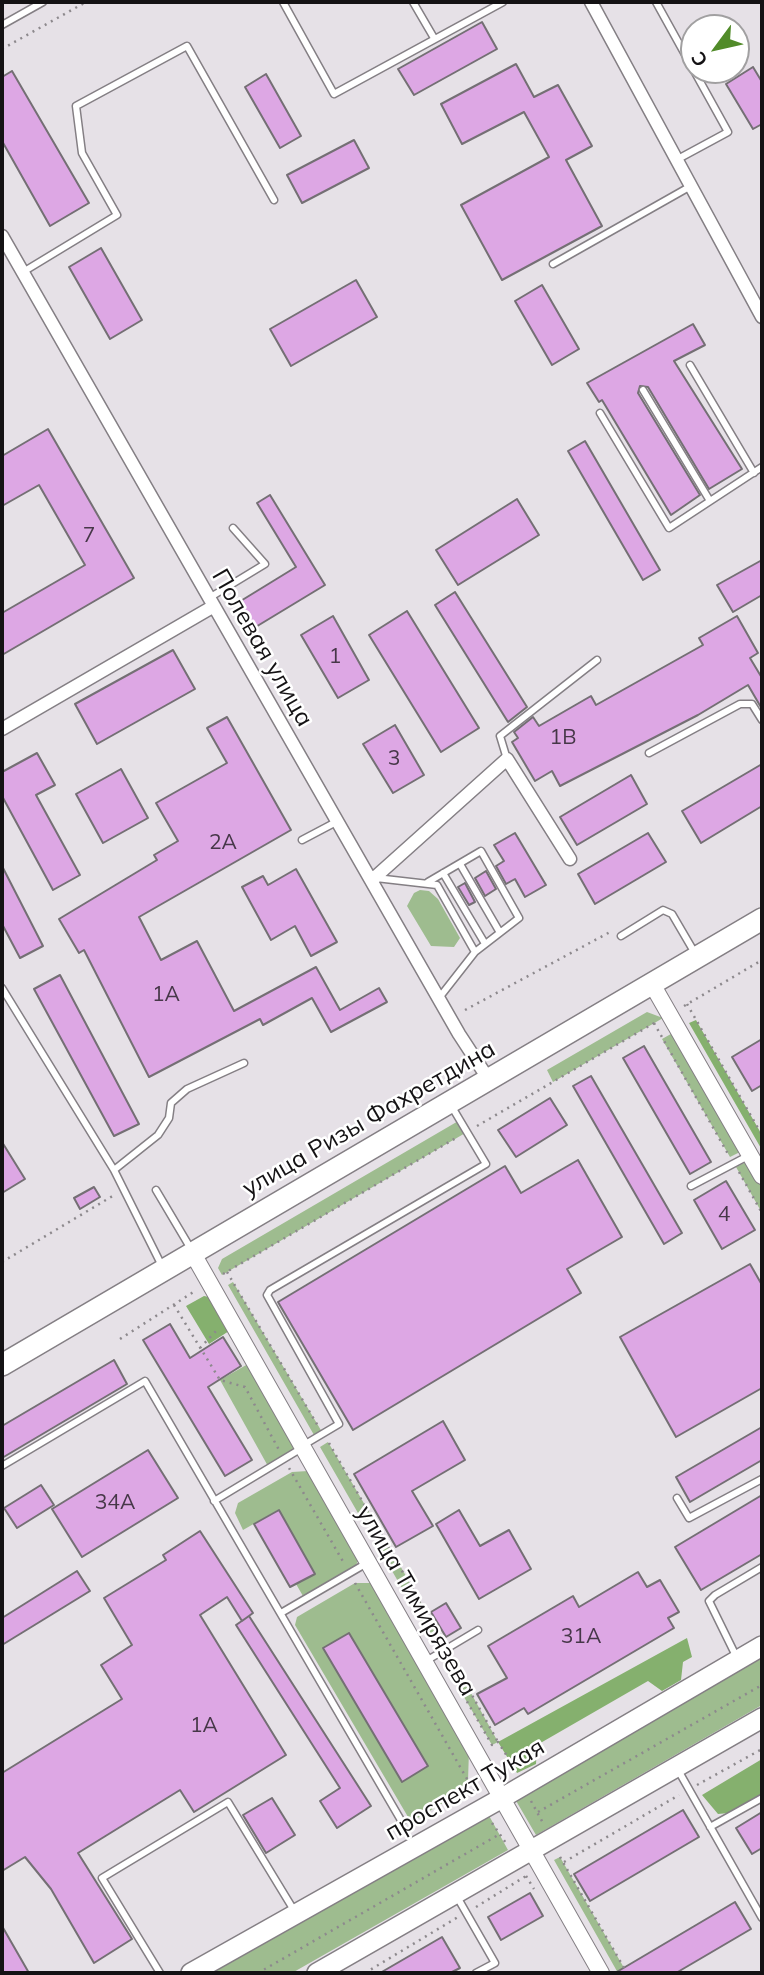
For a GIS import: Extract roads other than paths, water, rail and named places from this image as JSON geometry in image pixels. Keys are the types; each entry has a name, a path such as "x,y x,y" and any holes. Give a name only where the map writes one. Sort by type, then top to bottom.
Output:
{"main road":[{"name":"улица Ризы Фахретдина","path":"2,1364 762,919"},
{"name":"проспект Тукая","path":"191,1973 502,1798 762,1646"},
{"path":"317,1973 341,1963 522,1851 762,1718"}],"street":[{"path":"591,2 762,317"},
{"name":"Полевая улица","path":"2,236 338,821 374,879 439,998 489,1080"},
{"path":"2,729 212,602"},
{"path":"374,879 507,759 570,859"},
{"path":"652,984 762,1176"},
{"name":"улица Тимирязева","path":"192,1252 502,1798 522,1851 601,1973"}],"lane":[{"path":"2,25 43,2"},
{"path":"283,2 334,94 503,2"},
{"path":"414,2 434,38"},
{"path":"656,2 728,132 678,159"},
{"path":"23,272 117,215 82,153 76,106 187,46 274,200"},
{"path":"553,264 692,185"},
{"path":"690,365 754,473"},
{"path":"643,390 710,501"},
{"path":"600,413 669,528 762,467"},
{"path":"212,602 265,564 233,528"},
{"path":"507,759 500,736 597,660"},
{"path":"649,753 740,704 752,704 762,720"},
{"path":"303,840 338,821"},
{"path":"426,883 481,851 519,918 484,942 439,998"},
{"path":"460,864 499,930"},
{"path":"443,873 484,942"},
{"path":"374,879 436,885 475,952"},
{"path":"621,936 663,910 672,914 698,957"},
{"path":"2,988 114,1170 164,1269"},
{"path":"114,1170 158,1135 169,1118 171,1103 187,1089 244,1063"},
{"path":"214,1500 340,1424 267,1295 270,1290 486,1164 449,1102"},
{"path":"691,1186 750,1155"},
{"path":"156,1190 192,1252"},
{"path":"2,1466 145,1381 402,1822"},
{"path":"677,1498 689,1518 762,1479"},
{"path":"281,1613 368,1562"},
{"path":"738,1660 709,1601 762,1567"},
{"path":"425,1662 478,1630"},
{"path":"676,1767 762,1918"},
{"path":"710,1827 762,1798"},
{"path":"160,1973 103,1878 228,1802 296,1914"},
{"path":"455,1894 495,1962 476,1973"}]}
